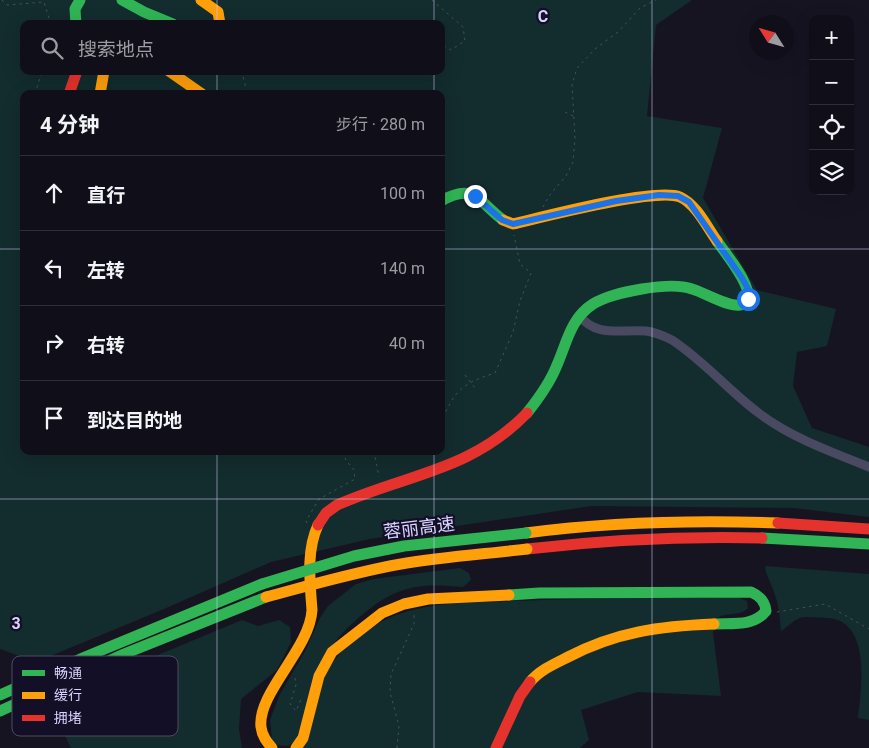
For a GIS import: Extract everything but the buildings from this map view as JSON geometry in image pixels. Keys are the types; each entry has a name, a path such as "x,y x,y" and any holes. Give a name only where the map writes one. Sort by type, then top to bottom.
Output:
{"main road":[{"path":"76,20 75,9 80,0"},
{"path":"122,0 164,20"},
{"path":"201,0 218,10 221,15 220,20"},
{"path":"70,90 76,75"},
{"path":"100,90 103,75"},
{"path":"175,75 196,90"},
{"path":"272,748 264,734 262,713 271,692 297,650 312,616 310,583 311,546 317,526 331,508 460,461 484,448 506,432 526,414 542,392 555,369 567,334 579,316 587,307 606,297 674,285 694,288 734,305 746,302 748,296 748,289 742,278 689,202 678,196 659,195 616,201 513,224 502,220 480,198 471,194 458,193 445,199"},
{"name":"蓉丽高速","path":"85,656 262,584 362,554 404,546 603,524 685,521 796,524 869,529"},
{"name":"蓉丽高速","path":"121,656 266,597 344,575 423,560 606,541 694,537 767,537 869,544"},
{"path":"296,748 303,738 319,676 332,652 382,613 415,601 539,593 751,592 762,599 766,611 758,620 748,624 690,625 626,634 601,641 547,667 525,687 506,722 496,748"},
{"name":"蓉丽高速","path":"0,695 12,689"},
{"name":"蓉丽高速","path":"0,711 12,705"}],"street":[{"path":"579,316 586,324 602,331 644,331 660,334 672,340 748,405 773,423 804,440 869,467"}],"path":[{"path":"2,0 7,5 44,2 51,20"},
{"path":"432,0 463,27 465,41 451,50 445,46"},
{"path":"535,218 549,196 566,176 573,162 575,138 572,85 577,68 596,49 618,32 640,8 656,0"},
{"path":"36,90 41,75"},
{"path":"242,75 246,90"},
{"path":"565,112 574,116"},
{"path":"445,413 453,399 470,381 495,373 513,332 520,301 531,273 520,264 514,243 513,224"},
{"path":"465,375 475,388"},
{"path":"308,529 306,521 319,498 355,479 354,470 345,459 348,455"},
{"path":"375,455 382,488"},
{"path":"397,748 399,726 390,692 391,674 414,624 415,601"},
{"path":"764,614 825,604 869,629"}],"green space":[{"path":"0,0 692,0 656,25 647,116 722,128 703,198 757,290 836,309 827,346 797,352 793,386 812,428 869,447 869,517 794,508 591,506 370,539 271,562 50,656 19,656 0,649"},
{"path":"765,566 869,574 869,720 858,718 861,687 860,655 857,641 850,629 841,621 806,617 798,619 781,631 777,602"},
{"path":"460,568 469,573 471,580 463,587 417,587 392,594 368,610 348,628 336,640 328,653 296,740 288,746 276,745 272,739 270,720 280,694 328,606 356,584 374,579"},
{"path":"736,597 747,601 748,608 741,613 716,618 713,633 721,696 638,692 581,710 589,740 580,748 303,748 319,692 333,662 361,634 379,623 410,610 470,602"},
{"path":"242,620 258,626 279,620 290,627 291,642 277,670 241,699 239,729 242,748 71,748 65,736 178,736 178,656 155,656"}],"traffic: fast":[{"path":"76,20 75,9 80,0"},
{"path":"122,0 163,20"},
{"path":"445,199 461,193 475,196 503,220"},
{"path":"527,413 551,378 570,331 580,316 593,304 614,295 670,286 692,289 734,305 745,303 748,297 744,281 717,241"},
{"path":"262,584 354,556 404,546 526,533"},
{"path":"762,538 869,544"},
{"path":"87,656 262,584"},
{"path":"509,595 539,593 751,592 759,597 764,604 766,611 755,620 742,623 714,624"},
{"path":"120,656 266,597"},
{"path":"0,695 12,690"},
{"path":"0,711 12,705"}],"traffic: slow":[{"path":"201,0 218,12 219,20"},
{"path":"101,90 103,75"},
{"path":"175,75 196,90"},
{"path":"503,220 513,224 625,199 667,195 686,200 701,216 717,241"},
{"path":"526,533 589,526 652,523 778,523"},
{"path":"272,748 265,739 261,727 262,714 267,700 303,640 309,625 312,610 310,556 318,525"},
{"path":"266,597 384,567 448,557 527,549"},
{"path":"296,748 303,738 319,676 332,652 382,613 404,604 428,599 509,595"},
{"path":"530,682 552,665 586,648 621,636 675,626 714,624"}],"traffic: jam":[{"path":"70,90 76,75"},
{"path":"318,525 326,513 337,505 437,469 484,447 506,432 527,413"},
{"path":"778,523 869,529"},
{"path":"527,549 644,539 762,538"},
{"path":"496,748 520,696 530,682"}],"route":[{"path":"475,196 480,198 502,220 513,224 616,201 666,194 678,196 689,202 742,278 748,289 748,299"}]}
